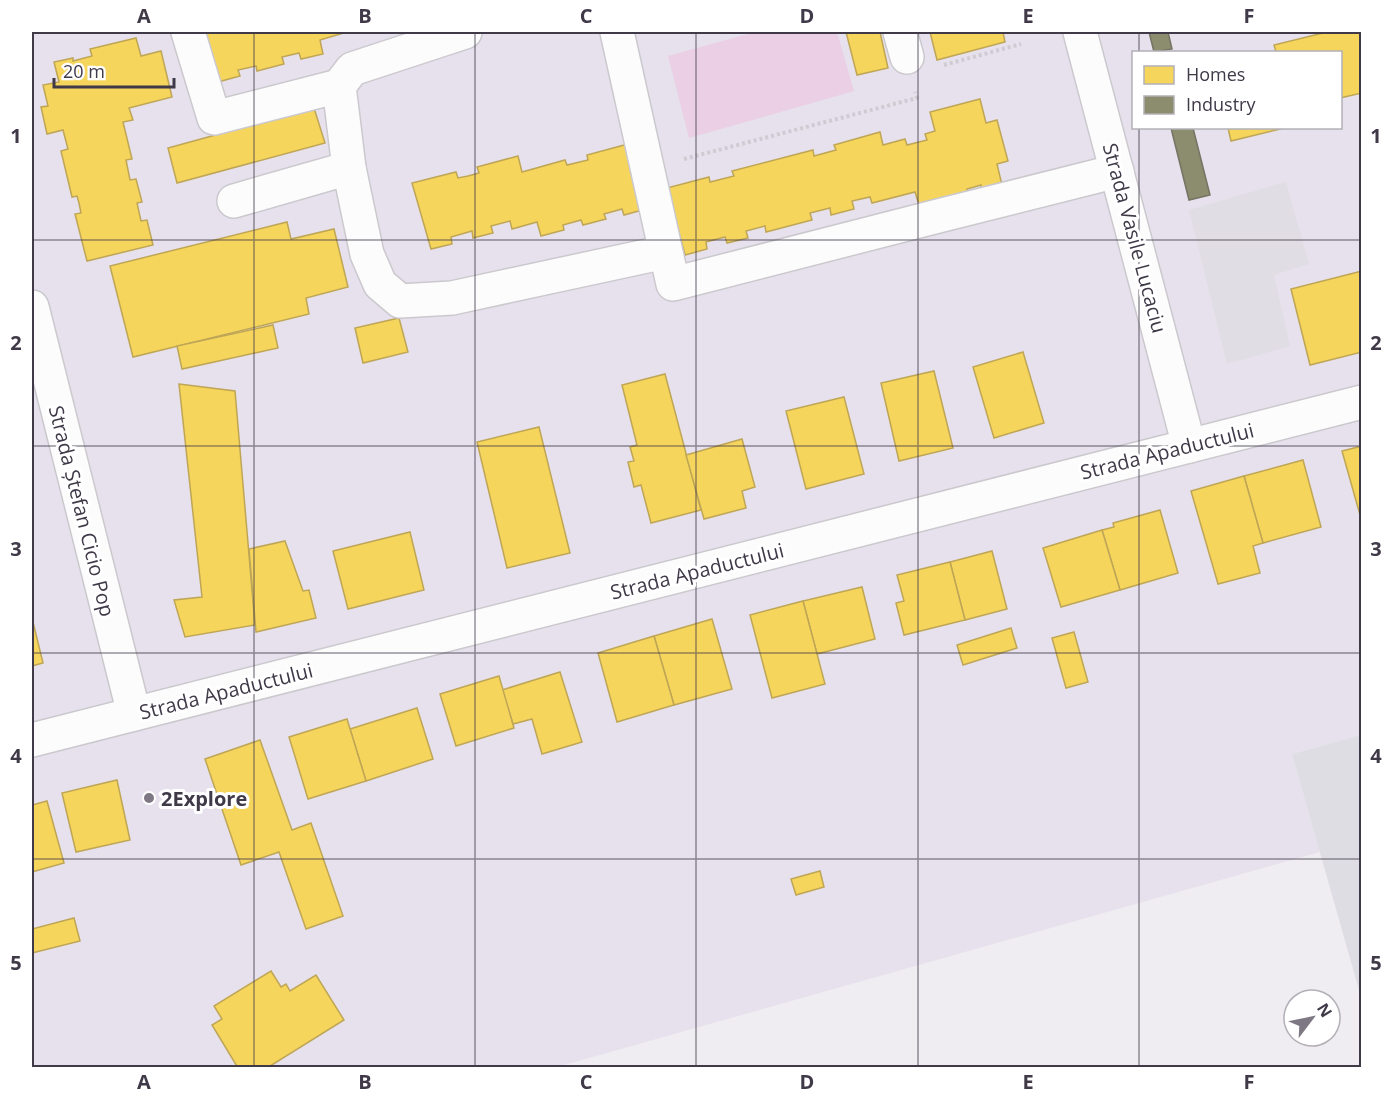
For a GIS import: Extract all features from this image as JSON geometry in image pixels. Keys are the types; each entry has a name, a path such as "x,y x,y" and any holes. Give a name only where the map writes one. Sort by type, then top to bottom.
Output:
{"street":[{"path":"188,32 214,118 339,86 352,69 465,32"},
{"path":"617,32 673,284 1117,171"},
{"name":"Strada Vasile Lucaciu","path":"1080,32 1189,446"},
{"path":"339,86 349,168 367,254 380,284 400,301 452,298 666,252"},
{"path":"234,201 349,168"},
{"name":"Strada Ștefan Cicio Pop","path":"32,307 134,714"},
{"name":"Strada Apaductului","path":"32,740 1362,402"}],"path":[{"path":"648,169 917,98 906,54 1021,44"}],"shaded area":[{"path":"32,32 1361,32 1361,735 1292,754 1320,852 557,1067 32,1067"},
{"path":"755,32 837,32 854,91 689,138 668,56"},
{"path":"1286,182 1309,264 1274,275 1290,346 1227,364 1189,210"},
{"path":"1362,735 1361,997 1292,754"}],"building: Homes":[{"path":"204,32 344,33 320,40 323,54 301,59 299,53 282,57 284,64 257,71 256,66 238,70 240,76 218,82"},
{"path":"846,32 880,32 888,68 857,75"},
{"path":"930,32 1003,32 1005,42 937,60"},
{"path":"1327,32 1362,32 1362,93 1342,98 1342,51 1276,51 1274,45"},
{"path":"136,38 141,56 161,51 172,97 129,108 133,120 123,122 132,159 126,160 130,180 136,179 142,202 137,203 141,221 147,220 153,245 87,261 75,214 81,213 79,203 77,196 72,197 61,151 68,149 63,130 47,134 41,107 48,106 43,85 59,82 54,62 73,58 73,61 92,56 90,49"},
{"path":"980,99 986,123 997,120 1008,161 997,164 1002,185 982,191 981,185 967,189 968,195 920,208 915,192 872,203 870,197 852,201 854,209 831,215 830,208 810,213 812,220 766,232 765,226 746,231 748,238 727,243 725,237 706,242 707,249 685,255 667,188 709,177 710,182 734,176 732,171 813,150 814,156 836,150 834,145 880,132 883,145 905,139 907,145 927,140 925,134 935,131 930,112"},
{"path":"314,108 325,143 177,183 168,148"},
{"path":"1228,129 1280,129 1231,141"},
{"path":"628,144 646,209 624,215 622,209 604,214 606,219 583,225 581,220 563,225 564,230 541,236 537,222 512,229 510,221 491,226 493,233 473,238 472,231 451,237 452,244 431,249 412,183 456,172 458,178 468,176 479,173 477,167 518,156 522,172 565,160 567,165 588,160 587,155"},
{"path":"287,222 291,239 334,229 348,287 306,298 309,314 133,357 110,266"},
{"path":"1362,271 1362,352 1310,365 1291,289"},
{"path":"399,318 408,352 363,363 355,328"},
{"path":"273,325 278,348 182,369 177,346"},
{"path":"1023,352 1044,423 994,438 973,367"},
{"path":"934,371 953,448 899,461 881,383"},
{"path":"665,374 701,510 651,523 641,485 634,487 628,462 634,461 630,447 637,445 622,385"},
{"path":"179,384 235,391 255,625 185,637 174,600 202,597"},
{"path":"844,397 864,474 806,489 786,411"},
{"path":"539,427 570,553 507,568 477,442"},
{"path":"742,439 755,487 742,491 746,508 704,519 686,455"},
{"path":"1362,446 1362,522 1342,451"},
{"path":"1303,460 1321,527 1263,543 1244,476"},
{"path":"1244,476 1263,543 1253,546 1260,573 1218,584 1191,491"},
{"path":"1160,510 1178,573 1120,590 1102,530 1114,527 1113,523"},
{"path":"1102,530 1120,590 1061,607 1043,548"},
{"path":"410,532 424,590 348,609 333,551"},
{"path":"285,541 303,591 309,590 316,618 256,632 249,549"},
{"path":"992,551 1007,609 965,620 950,562"},
{"path":"950,562 965,620 904,635 896,603 904,601 897,575"},
{"path":"862,587 875,639 817,654 803,601"},
{"path":"803,601 825,684 772,698 750,615"},
{"path":"32,618 43,663 32,666"},
{"path":"712,619 732,689 674,705 654,636"},
{"path":"1011,628 1017,648 963,665 957,645"},
{"path":"1074,632 1088,682 1066,688 1052,638"},
{"path":"654,636 674,705 617,722 598,653"},
{"path":"560,672 582,742 542,754 532,719 513,724 502,690"},
{"path":"499,676 514,728 456,746 440,694"},
{"path":"417,708 433,759 366,781 350,729"},
{"path":"347,719 366,781 308,799 289,737"},
{"path":"260,740 292,830 311,823 343,916 306,929 279,852 241,865 205,759"},
{"path":"117,780 130,840 76,852 62,793"},
{"path":"47,801 64,863 32,872 32,805"},
{"path":"820,871 824,887 796,895 791,879"},
{"path":"74,918 80,941 32,953 32,929"},
{"path":"271,971 281,987 286,984 290,991 316,975 344,1020 267,1068 238,1068 212,1025 222,1019 214,1006"}],"building: Industry":[{"path":"1149,32 1168,32 1172,49 1154,51"},
{"path":"1171,129 1193,129 1210,195 1189,200"}],"place":[{"name":"2Explore","path":"149,798"}]}
